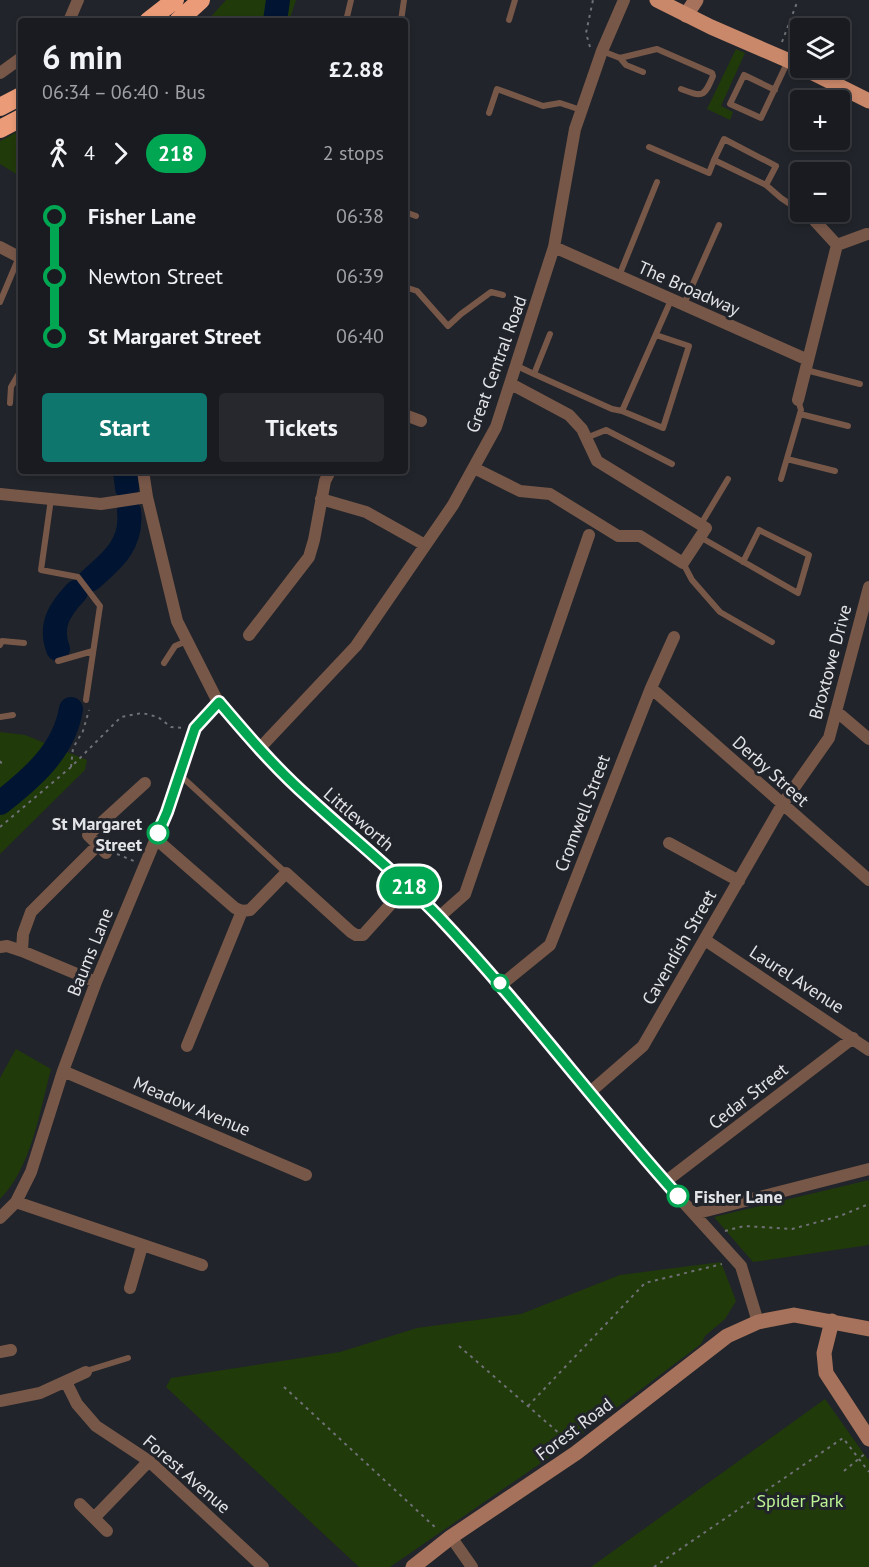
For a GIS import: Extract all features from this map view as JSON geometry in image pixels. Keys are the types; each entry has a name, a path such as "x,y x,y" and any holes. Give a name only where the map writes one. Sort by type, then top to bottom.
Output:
{"highway":[{"path":"152,18 176,0"},
{"path":"181,18 201,0"},
{"path":"0,107 18,98"},
{"path":"0,129 18,120"}],"main road":[{"path":"657,0 790,62"},
{"path":"686,15 696,0"},
{"path":"823,78 869,101"},
{"name":"Forest Road","path":"412,1567 449,1539 576,1453 727,1336 758,1322 794,1315 869,1329"},
{"path":"832,1321 824,1353 826,1373 869,1439"}],"street":[{"path":"70,18 78,0"},
{"name":"Great Central Road","path":"259,749 356,646 453,505 496,427 554,248 575,129 602,51 624,0"},
{"path":"0,73 18,60"},
{"path":"798,400 837,245 820,222"},
{"path":"837,245 868,234"},
{"path":"0,247 18,256"},
{"name":"The Broadway","path":"554,248 677,302 807,365"},
{"path":"474,468 520,491 550,494 618,536 640,536 683,563 700,531 597,461 582,429 569,415 511,384"},
{"path":"408,416 421,421"},
{"name":"Littleworth","path":"143,474 168,590 177,621 219,702 259,749 307,797 408,885 501,985 665,1182 741,1266 758,1322"},
{"path":"249,634 309,556 321,499 329,474"},
{"path":"0,495 101,504 147,497"},
{"path":"321,499 366,513 425,545"},
{"path":"439,918 465,894 589,535"},
{"name":"Broxtowe Drive","path":"782,805 829,738 865,620 869,587"},
{"name":"Cromwell Street","path":"501,985 550,945 651,688 674,637"},
{"name":"Derby Street","path":"651,688 869,880"},
{"name":"Baums Lane","path":"0,1218 16,1202 31,1172 63,1071 96,982 156,839 195,728 219,702"},
{"path":"836,711 869,739"},
{"path":"22,951 23,934 31,912 102,849 88,835 145,783"},
{"name":"Cavendish Street","path":"589,1093 643,1046 782,805"},
{"path":"156,839 235,908 242,911 250,909 286,873 356,935 368,931 408,885"},
{"path":"669,843 739,881"},
{"path":"187,1046 242,911"},
{"name":"Laurel Avenue","path":"705,940 869,1050"},
{"path":"0,947 7,946 22,951 96,982"},
{"name":"Cedar Street","path":"665,1182 852,1038"},
{"name":"Meadow Avenue","path":"63,1071 306,1175"},
{"path":"694,1214 869,1169"},
{"path":"16,1202 202,1265"},
{"path":"130,1288 142,1246"},
{"path":"0,1401 40,1393 86,1372"},
{"name":"Forest Avenue","path":"66,1382 77,1404 96,1426 148,1461 263,1567"},
{"path":"94,1518 148,1461"},
{"path":"80,1504 107,1531"},
{"path":"449,1539 472,1567"}],"lane":[{"path":"347,18 351,0"},
{"path":"401,18 404,0"},
{"path":"509,20 515,0"},
{"path":"620,58 657,49 707,69 713,76 706,92 697,95 681,89"},
{"path":"602,51 620,58 626,65 642,72"},
{"path":"775,90 744,75 730,104 761,118 775,90 790,73"},
{"path":"489,113 497,89 543,106 560,104 581,111"},
{"path":"649,147 709,173 724,139 776,166 766,185"},
{"path":"714,160 766,185 790,203"},
{"path":"619,276 657,182"},
{"path":"408,213 416,216"},
{"path":"622,411 656,334 677,302 719,225"},
{"path":"0,302 18,262"},
{"path":"408,288 417,291 448,326 483,296 491,292 503,295"},
{"path":"534,374 550,334"},
{"path":"517,366 612,409 663,428 689,346 656,334"},
{"path":"807,365 860,384"},
{"path":"10,404 11,387 18,375"},
{"path":"781,479 801,410 798,400"},
{"path":"800,414 848,426"},
{"path":"586,438 606,430 672,464"},
{"path":"787,459 836,471"},
{"path":"728,479 700,531 743,562 798,593 809,555 759,530 743,562"},
{"path":"51,499 41,570 78,577 100,606 86,700"},
{"path":"683,563 692,580 720,612 772,642"},
{"path":"0,645 2,641 24,643"},
{"path":"164,663 175,646 187,641"},
{"path":"58,661 93,651"},
{"path":"0,717 13,715"},
{"path":"180,774 286,873"},
{"path":"86,1372 128,1358"}],"path":[{"path":"593,0 586,33 595,71"},
{"path":"783,40 798,0"},
{"path":"71,767 73,748 83,731 89,711 86,700"},
{"path":"0,826 71,767 121,717 142,712 158,717 171,727 195,728"},
{"path":"102,849 144,866"},
{"path":"713,1234 744,1226 792,1228 840,1216 869,1204"},
{"path":"528,1406 645,1284 736,1261"},
{"path":"459,1346 570,1443 576,1453"},
{"path":"284,1387 449,1539"},
{"path":"654,1567 843,1438 869,1472"},
{"path":"844,1471 869,1450"}],"green space":[{"path":"226,0 296,0 290,18 210,18"},
{"path":"736,49 745,53 721,106 733,112 730,120 707,109"},
{"path":"18,132 18,175 0,164 0,141"},
{"path":"0,732 25,735 87,760 85,770 0,854"},
{"path":"16,1049 51,1069 27,1155 20,1172 0,1199 0,1078"},
{"path":"869,1180 869,1245 753,1262 714,1217"},
{"path":"721,1262 736,1301 725,1319 705,1336 701,1344 570,1443 390,1567 359,1567 166,1387 171,1378 340,1352 417,1328 521,1314 620,1275"},
{"name":"Spider Park","path":"825,1399 869,1461 869,1567 591,1567"}],"waterway":[{"path":"275,18 278,0"},
{"path":"125,474 127,488"},
{"path":"90,580 119,551 128,533 129,511"},
{"path":"58,649 55,632 58,618 76,592"},
{"path":"0,803 24,784 54,751 67,724 71,709"}],"bus line":[{"name":"218","path":"158,833 195,728 219,702 259,749 307,797 408,885 439,918 501,985 589,1093 678,1196"}],"place":[{"name":"St Margaret Street","path":"158,833"},
{"name":"Fisher Lane","path":"678,1196"}]}
